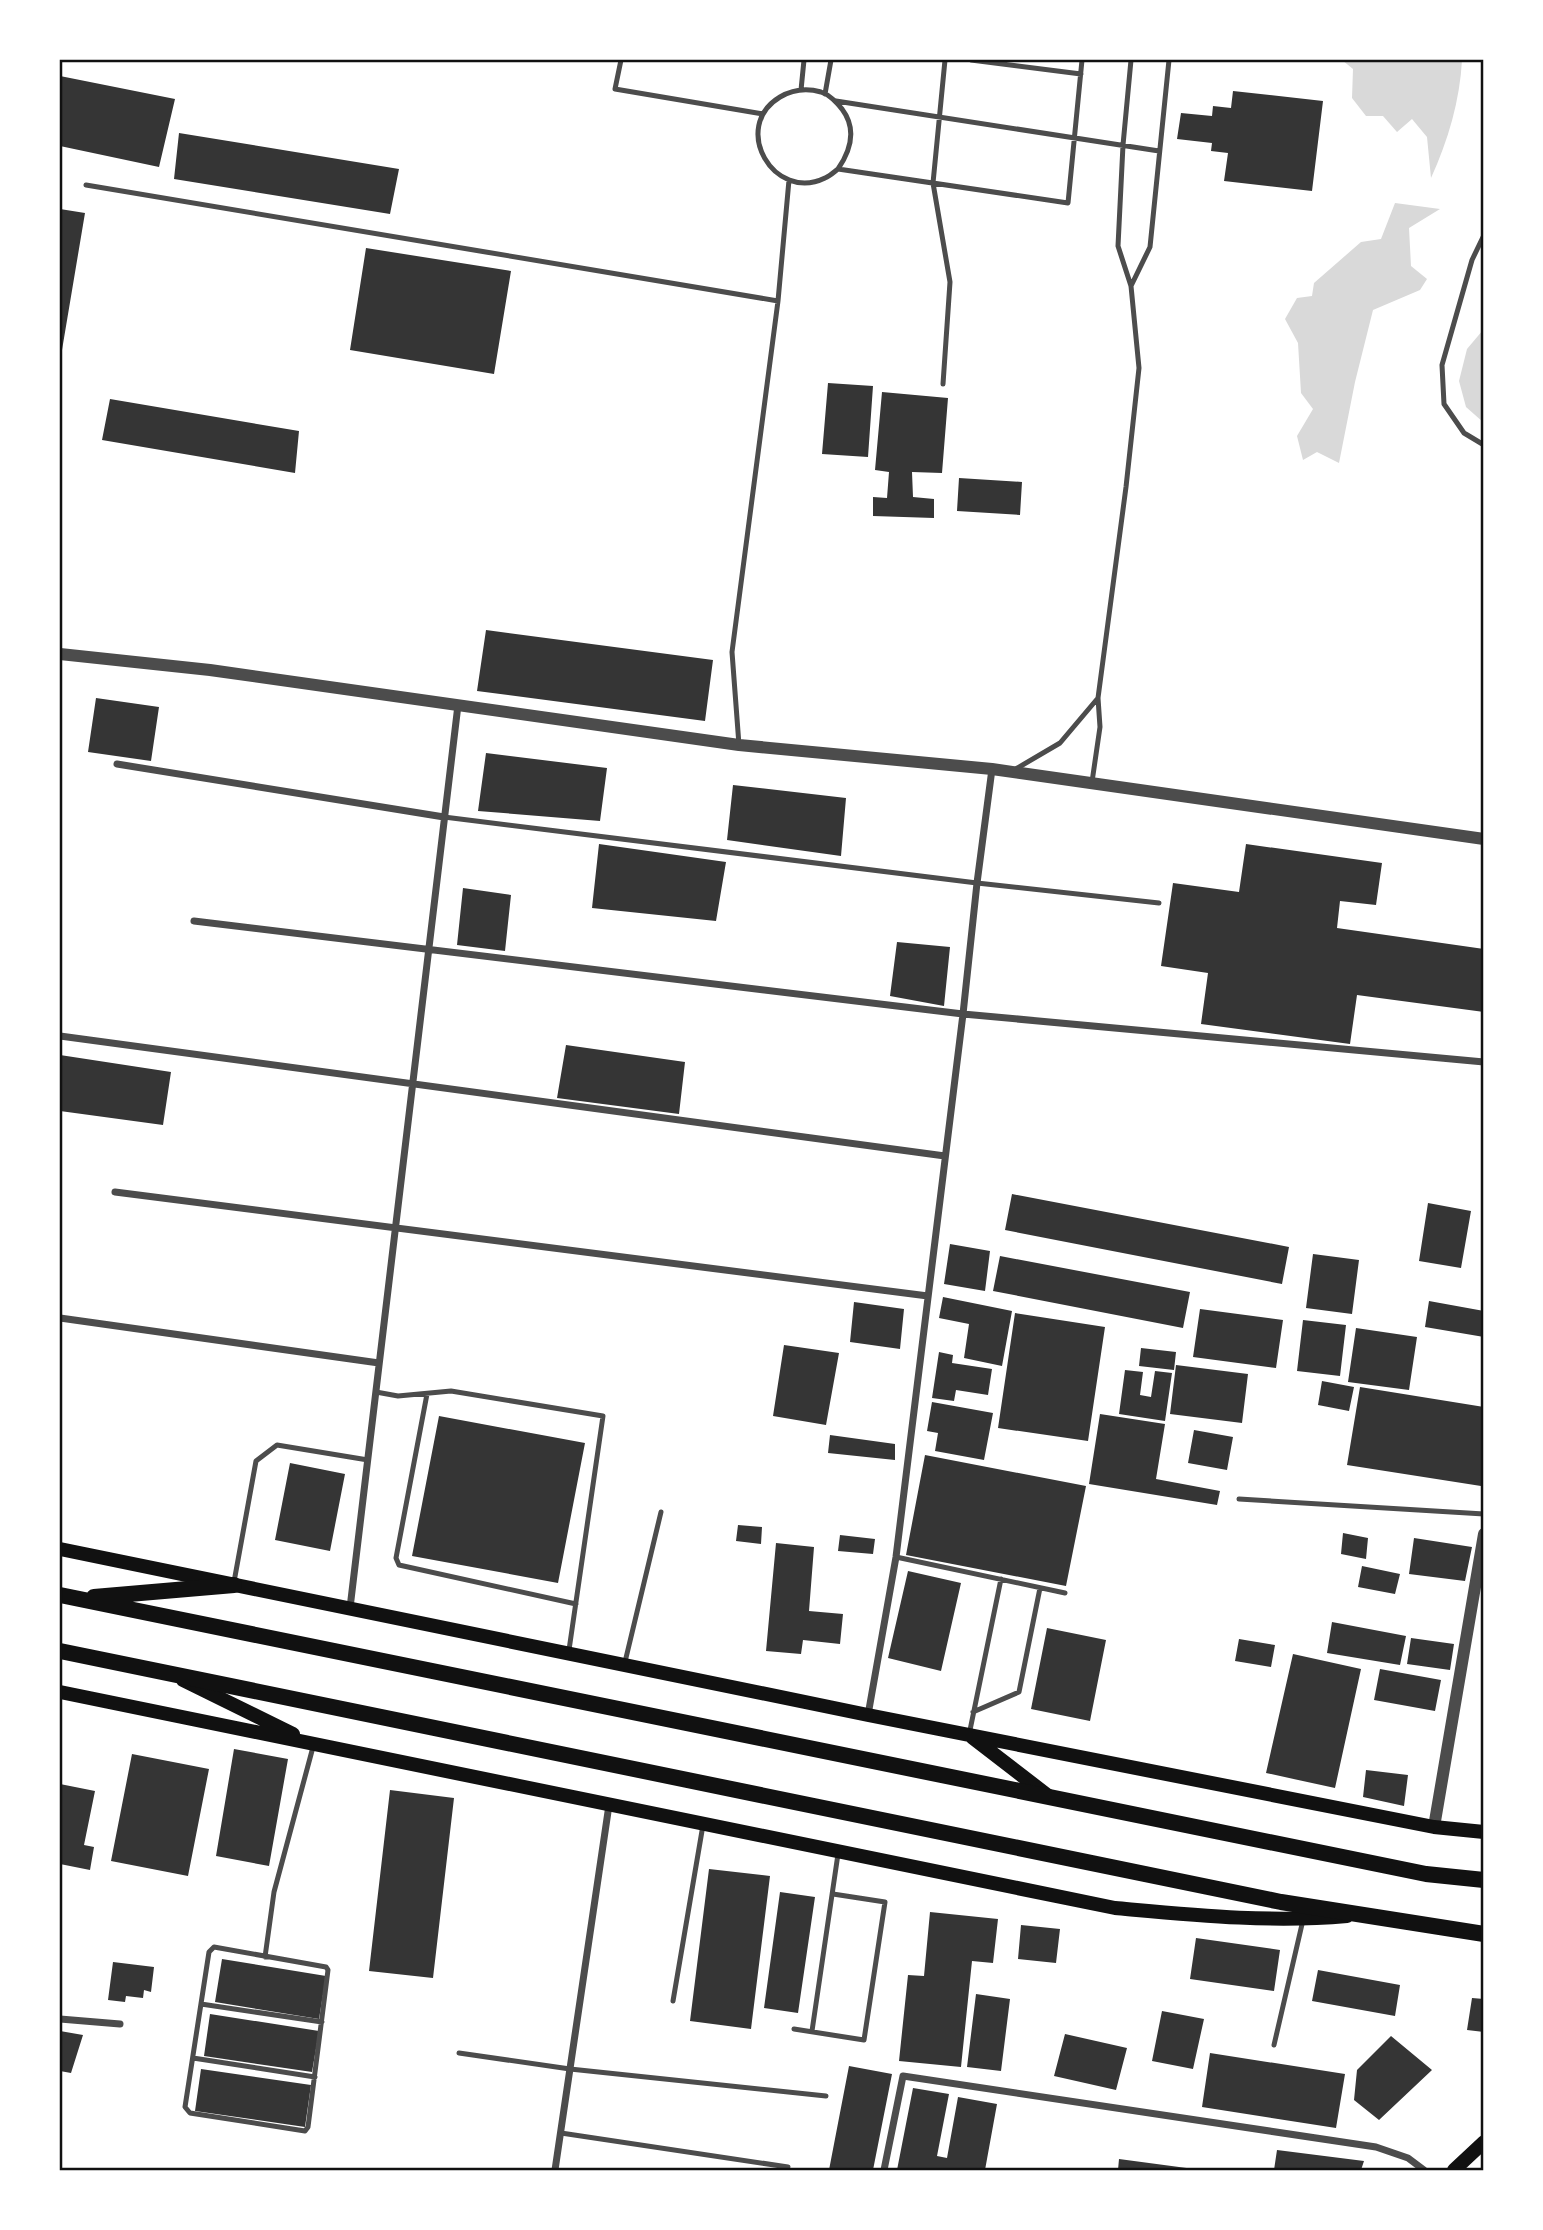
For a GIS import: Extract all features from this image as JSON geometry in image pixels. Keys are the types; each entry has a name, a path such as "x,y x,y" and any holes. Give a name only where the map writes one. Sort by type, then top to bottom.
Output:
{"main road":[{"path":"60,1549 868,1715 1434,1827 1483,1832"},
{"path":"67,1597 234,1585"},
{"path":"67,1597 1426,1874 1483,1880"},
{"path":"60,1651 1281,1902 1483,1934"},
{"path":"169,1673 314,1744"},
{"path":"60,1692 1115,1908 1212,1917 1303,1920 1359,1915"},
{"path":"969,1735 1052,1799"},
{"path":"1454,2171 1483,2142"}],"street":[{"path":"60,654 210,670 739,745 992,769 1483,839"},
{"path":"350,1609 458,705"},
{"path":"117,764 444,817"},
{"path":"868,1715 896,1557 992,769"},
{"path":"194,921 963,1014 1483,1062"},
{"path":"60,1036 945,1156"},
{"path":"115,1192 928,1296"},
{"path":"60,1318 379,1363"},
{"path":"1434,1827 1483,1534"},
{"path":"555,2171 609,1804"},
{"path":"60,2019 120,2024"},
{"path":"884,2171 903,2076 1376,2147 1409,2158 1424,2171"}],"lane":[{"path":"621,60 615,89 763,114"},
{"path":"801,90 804,60"},
{"path":"825,94 831,60"},
{"path":"943,384 950,282 933,183 945,60"},
{"path":"971,60 1081,74"},
{"path":"838,169 1068,203 1082,60"},
{"path":"1092,784 1100,727 1098,698 1125,501 1139,368 1131,286 1118,246 1131,60"},
{"path":"1131,286 1150,247 1169,60"},
{"path":"801,90 825,94 846,114 851,129 848,154 838,169 825,178 809,183 789,180 775,172 760,151 757,135 763,114 774,101 787,93 801,90"},
{"path":"835,101 1159,151"},
{"path":"739,745 732,652 778,301 789,180"},
{"path":"86,185 778,301"},
{"path":"1483,235 1472,260 1442,365 1444,404 1464,433 1483,445"},
{"path":"1011,772 1060,743 1098,698"},
{"path":"444,817 1159,903"},
{"path":"376,1392 398,1396 451,1391 603,1416 568,1654"},
{"path":"427,1394 396,1558 399,1566 576,1604"},
{"path":"234,1585 256,1461 277,1445 368,1460"},
{"path":"1238,1499 1483,1514"},
{"path":"625,1665 660,1511"},
{"path":"896,1557 1065,1593"},
{"path":"969,1735 1002,1579"},
{"path":"973,1712 1018,1692 1040,1588"},
{"path":"265,1957 274,1892 314,1744"},
{"path":"673,2001 704,1824"},
{"path":"812,2031 839,1852"},
{"path":"794,2029 864,2040 885,1902 833,1894"},
{"path":"1274,2046 1303,1920"},
{"path":"214,1947 326,1967 329,1973 308,2127 305,2132 185,2108 201,2004 211,1949 214,1947"},
{"path":"201,2004 322,2022"},
{"path":"459,2053 570,2069 826,2096"},
{"path":"192,2058 315,2077"},
{"path":"561,2133 788,2167"}],"shaded area":[{"path":"1342,60 1462,60 1452,120 1431,178 1427,137 1412,119 1397,132 1383,116 1366,116 1352,98 1353,69"},
{"path":"1395,203 1440,209 1409,228 1411,266 1427,279 1420,290 1373,310 1339,463 1317,452 1303,460 1297,436 1313,409 1301,393 1298,343 1285,319 1297,298 1312,296 1314,283 1361,242 1381,239"},
{"path":"1483,330 1483,422 1466,407 1459,381 1467,349"}],"building":[{"path":"60,76 175,99 159,167 60,146"},
{"path":"1233,91 1323,101 1312,191 1224,181 1228,153 1211,151 1212,143 1177,139 1181,113 1212,116 1213,106 1231,108"},
{"path":"179,133 399,169 390,214 174,179"},
{"path":"60,209 85,213 61,356 60,356"},
{"path":"366,248 511,271 494,374 350,350"},
{"path":"828,383 873,386 868,457 822,454"},
{"path":"882,392 948,398 942,473 912,472 913,497 934,499 934,518 873,516 873,497 887,498 889,472 875,470"},
{"path":"110,399 299,431 295,473 102,440"},
{"path":"959,478 1022,482 1020,515 957,511"},
{"path":"486,630 713,660 705,721 477,691"},
{"path":"96,698 159,707 151,761 88,752"},
{"path":"486,753 607,768 600,821 478,811"},
{"path":"733,785 846,798 841,856 727,840"},
{"path":"599,844 726,862 716,921 592,908"},
{"path":"1246,844 1382,863 1376,905 1340,901 1337,928 1484,949 1484,1012 1357,995 1350,1044 1201,1024 1208,973 1161,966 1173,883 1239,892"},
{"path":"463,888 511,895 505,951 457,945"},
{"path":"897,942 950,947 944,1006 890,996"},
{"path":"566,1045 685,1062 679,1114 557,1098"},
{"path":"60,1055 171,1072 163,1125 60,1111"},
{"path":"1012,1194 1289,1247 1282,1284 1005,1230"},
{"path":"1428,1203 1471,1211 1461,1268 1419,1261"},
{"path":"950,1244 990,1251 985,1291 944,1284"},
{"path":"1313,1254 1359,1260 1352,1314 1306,1308"},
{"path":"1000,1256 1190,1292 1183,1328 993,1291"},
{"path":"943,1297 1012,1311 1002,1366 964,1358 969,1324 939,1318"},
{"path":"1429,1301 1484,1311 1484,1337 1425,1327"},
{"path":"854,1302 904,1309 900,1349 850,1342"},
{"path":"1200,1309 1283,1320 1276,1368 1193,1357"},
{"path":"1015,1313 1105,1327 1088,1441 998,1428"},
{"path":"1303,1320 1346,1325 1340,1376 1297,1371"},
{"path":"1356,1328 1417,1337 1409,1390 1348,1382"},
{"path":"784,1345 839,1353 826,1425 773,1416"},
{"path":"1141,1348 1176,1352 1174,1370 1139,1366"},
{"path":"939,1352 953,1355 952,1363 992,1369 988,1395 956,1390 954,1401 932,1398"},
{"path":"1176,1365 1248,1374 1242,1423 1170,1414"},
{"path":"1125,1370 1143,1372 1140,1395 1151,1397 1155,1371 1172,1373 1165,1421 1119,1414"},
{"path":"1322,1381 1354,1387 1349,1411 1318,1405"},
{"path":"1360,1387 1484,1407 1484,1468 1481,1486 1347,1465"},
{"path":"932,1402 993,1413 984,1460 935,1451 938,1433 927,1431"},
{"path":"1100,1414 1165,1424 1156,1479 1220,1491 1217,1505 1089,1484"},
{"path":"439,1416 585,1443 558,1583 412,1556"},
{"path":"1194,1430 1233,1437 1227,1470 1188,1463"},
{"path":"830,1435 895,1444 895,1460 828,1453"},
{"path":"925,1455 1086,1486 1066,1586 906,1555"},
{"path":"290,1463 345,1474 330,1551 275,1540"},
{"path":"738,1525 762,1527 761,1544 736,1541"},
{"path":"1343,1533 1368,1538 1366,1559 1341,1554"},
{"path":"840,1535 875,1539 873,1554 838,1551"},
{"path":"1414,1538 1472,1547 1465,1581 1409,1574"},
{"path":"776,1543 814,1547 809,1611 843,1614 840,1644 803,1640 801,1654 766,1651"},
{"path":"1362,1566 1400,1574 1395,1594 1358,1587"},
{"path":"908,1571 961,1583 941,1671 888,1658"},
{"path":"1332,1622 1406,1636 1400,1665 1327,1653"},
{"path":"1047,1628 1106,1640 1090,1721 1031,1709"},
{"path":"1411,1638 1454,1644 1450,1670 1407,1664"},
{"path":"1239,1639 1275,1645 1271,1667 1235,1661"},
{"path":"1293,1654 1361,1669 1335,1788 1266,1773"},
{"path":"1380,1669 1441,1680 1435,1711 1374,1700"},
{"path":"234,1749 288,1759 269,1866 216,1856"},
{"path":"132,1754 209,1769 188,1876 111,1861"},
{"path":"1366,1770 1408,1775 1404,1806 1363,1797"},
{"path":"60,1784 95,1791 84,1845 94,1847 90,1870 60,1864"},
{"path":"390,1790 454,1798 433,1978 369,1971"},
{"path":"709,1869 770,1876 751,2029 690,2021"},
{"path":"780,1892 815,1897 798,2013 764,2008"},
{"path":"930,1912 998,1919 993,1963 972,1961 961,2067 899,2061 908,1975 924,1976"},
{"path":"1021,1925 1060,1929 1056,1963 1018,1959"},
{"path":"1196,1938 1280,1950 1274,1991 1190,1979"},
{"path":"222,1959 326,1976 319,2019 215,2002"},
{"path":"113,1962 154,1967 151,1992 144,1990 143,1998 126,1996 125,2002 108,2000"},
{"path":"1318,1970 1400,1985 1395,2016 1312,2001"},
{"path":"976,1994 1010,1999 1001,2071 967,2067"},
{"path":"1472,1998 1484,1999 1484,2032 1467,2030"},
{"path":"1162,2011 1204,2019 1193,2069 1152,2061"},
{"path":"210,2014 319,2031 312,2072 204,2056"},
{"path":"60,2031 83,2035 71,2073 60,2071"},
{"path":"1065,2034 1127,2048 1116,2090 1054,2076"},
{"path":"1391,2036 1432,2070 1379,2120 1354,2100 1357,2070"},
{"path":"1210,2053 1345,2074 1336,2128 1202,2107"},
{"path":"849,2066 892,2074 873,2170 829,2170"},
{"path":"201,2069 311,2085 305,2127 195,2111"},
{"path":"913,2088 949,2094 937,2156 947,2158 958,2097 997,2104 985,2170 897,2170"},
{"path":"1277,2150 1364,2161 1361,2170 1274,2170"},
{"path":"1119,2159 1194,2169 1194,2170 1118,2170"}]}
